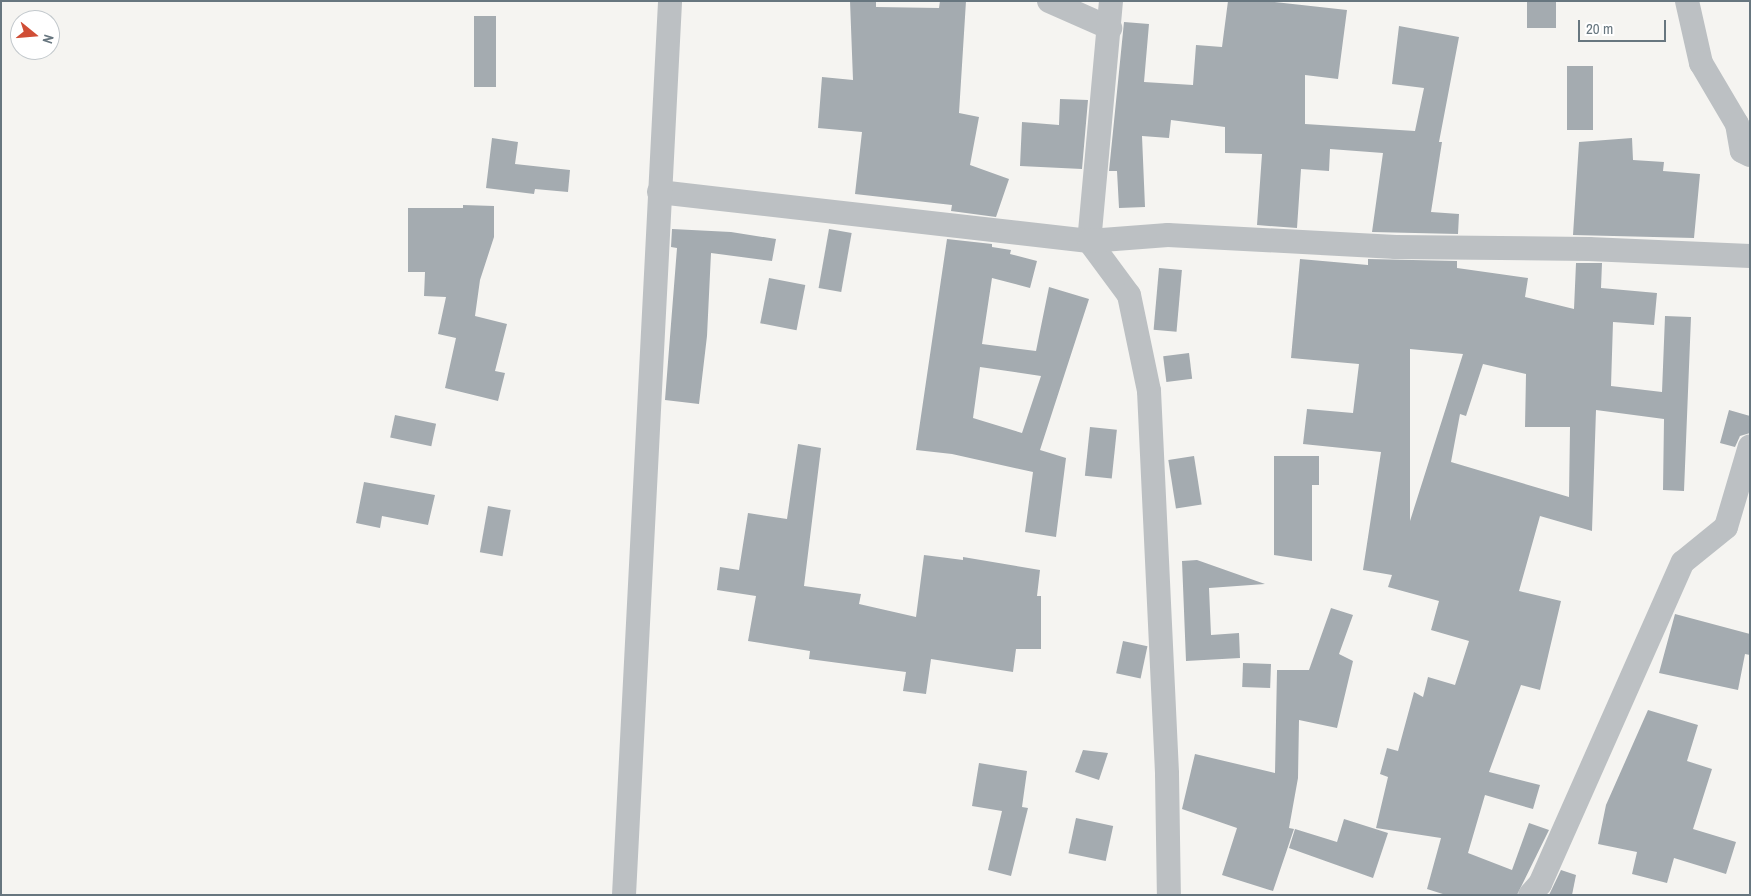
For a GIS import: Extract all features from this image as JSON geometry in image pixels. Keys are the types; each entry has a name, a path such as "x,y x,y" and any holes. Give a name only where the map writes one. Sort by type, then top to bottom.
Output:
{"street":[{"path":"624,895 658,192 670,1"},
{"path":"1050,1 1110,28"},
{"path":"1111,1 1089,241 1129,295 1149,391 1167,774 1169,895"},
{"path":"1687,1 1701,63 1737,124 1742,151 1750,155"},
{"path":"658,192 1089,241 1168,235 1396,247 1589,249 1750,256"},
{"path":"1530,895 1548,866 1683,562 1726,527 1750,446"}],"building":[{"path":"850,1 876,1 876,7 939,8 940,1 966,1 959,113 979,117 970,165 1009,179 996,217 951,211 952,205 855,194 862,132 818,128 822,77 853,80"},
{"path":"1228,1 1266,1 1347,10 1338,79 1305,75 1305,124 1415,131 1424,88 1392,84 1399,26 1459,37 1439,142 1442,142 1431,212 1459,214 1458,234 1372,232 1383,153 1330,149 1329,171 1301,169 1297,228 1257,225 1262,154 1225,153 1225,127 1171,120 1169,138 1142,136 1145,207 1119,208 1117,171 1109,171 1124,22 1149,24 1144,82 1193,85 1196,45 1222,47"},
{"path":"1527,1 1556,1 1556,28 1527,28"},
{"path":"474,16 496,16 496,87 474,87"},
{"path":"1567,66 1593,66 1593,130 1567,130"},
{"path":"1060,99 1088,100 1082,169 1020,166 1022,122 1059,125"},
{"path":"492,138 518,142 515,164 570,170 568,192 535,189 534,194 486,188"},
{"path":"1632,138 1633,160 1664,162 1663,171 1700,174 1694,238 1573,235 1579,142"},
{"path":"463,205 494,206 494,237 480,280 475,316 507,324 495,371 505,373 498,401 445,388 456,338 438,334 446,297 424,296 425,272 408,272 408,208 463,208"},
{"path":"672,229 731,232 776,239 772,261 711,253 707,336 699,404 665,400 677,248 671,247"},
{"path":"829,229 852,233 841,292 819,288"},
{"path":"947,239 992,244 992,247 1011,250 1010,254 1037,261 1030,288 992,278 982,344 1036,351 1049,287 1089,299 1040,450 1066,458 1056,537 1025,532 1033,472 952,454 916,450","holes":["980,367 1041,376 1022,433 973,418"]},
{"path":"1300,259 1368,265 1368,259 1457,261 1457,268 1528,278 1525,297 1574,309 1576,263 1602,263 1601,288 1657,293 1654,325 1613,322 1611,386 1662,392 1665,316 1691,317 1684,491 1663,490 1664,419 1596,410 1592,531 1540,516 1519,591 1561,601 1540,690 1521,685 1489,772 1540,785 1533,809 1485,795 1468,853 1512,870 1529,823 1549,830 1517,895 1446,895 1427,889 1441,838 1376,828 1388,777 1380,774 1387,748 1398,751 1414,692 1423,697 1428,677 1455,685 1469,641 1431,630 1439,601 1388,587 1392,575 1363,570 1381,452 1303,444 1307,409 1353,413 1359,364 1291,358","holes":["1410,349 1463,354 1410,521","1483,364 1526,374 1525,427 1570,427 1569,497 1451,462 1460,414 1466,416"]},
{"path":"1159,268 1182,270 1177,332 1154,330"},
{"path":"769,278 805,285 797,330 760,323"},
{"path":"1189,353 1192,379 1166,382 1163,356"},
{"path":"1729,410 1750,416 1750,433 1740,436 1735,447 1720,443"},
{"path":"395,415 436,424 431,446 390,437"},
{"path":"1090,427 1117,430 1112,479 1085,476"},
{"path":"798,444 821,448 804,586 861,594 859,604 916,617 924,555 963,560 963,557 1040,570 1037,596 1041,596 1041,649 1016,649 1013,672 931,659 926,694 903,691 906,672 809,659 810,651 748,641 756,596 717,590 720,567 739,570 748,513 787,519"},
{"path":"1194,456 1202,504 1176,508 1168,460"},
{"path":"1274,456 1319,456 1319,485 1312,485 1312,561 1274,555"},
{"path":"364,482 435,495 428,525 382,516 380,528 356,523"},
{"path":"488,506 511,510 502,556 480,552"},
{"path":"1197,560 1265,584 1209,588 1211,635 1239,633 1240,658 1186,661 1182,561"},
{"path":"1331,608 1353,615 1339,654 1353,661 1337,728 1299,720 1298,778 1289,828 1294,829 1273,891 1222,875 1237,828 1182,809 1195,754 1275,773 1277,670 1309,670"},
{"path":"1675,614 1750,634 1750,655 1745,654 1738,690 1659,673"},
{"path":"1123,641 1147,646 1141,678 1116,673"},
{"path":"1243,663 1271,664 1270,688 1242,687"},
{"path":"1648,710 1698,725 1687,761 1712,769 1693,829 1736,842 1726,874 1674,858 1667,883 1632,874 1637,852 1598,844 1606,805"},
{"path":"1083,750 1108,753 1099,780 1075,772"},
{"path":"979,763 1027,771 1022,807 1028,808 1011,876 988,870 1002,811 972,806"},
{"path":"1076,818 1113,826 1106,861 1069,853"},
{"path":"1344,819 1388,833 1373,878 1289,848 1295,829 1337,842"},
{"path":"1561,870 1576,875 1572,895 1549,895"}]}
